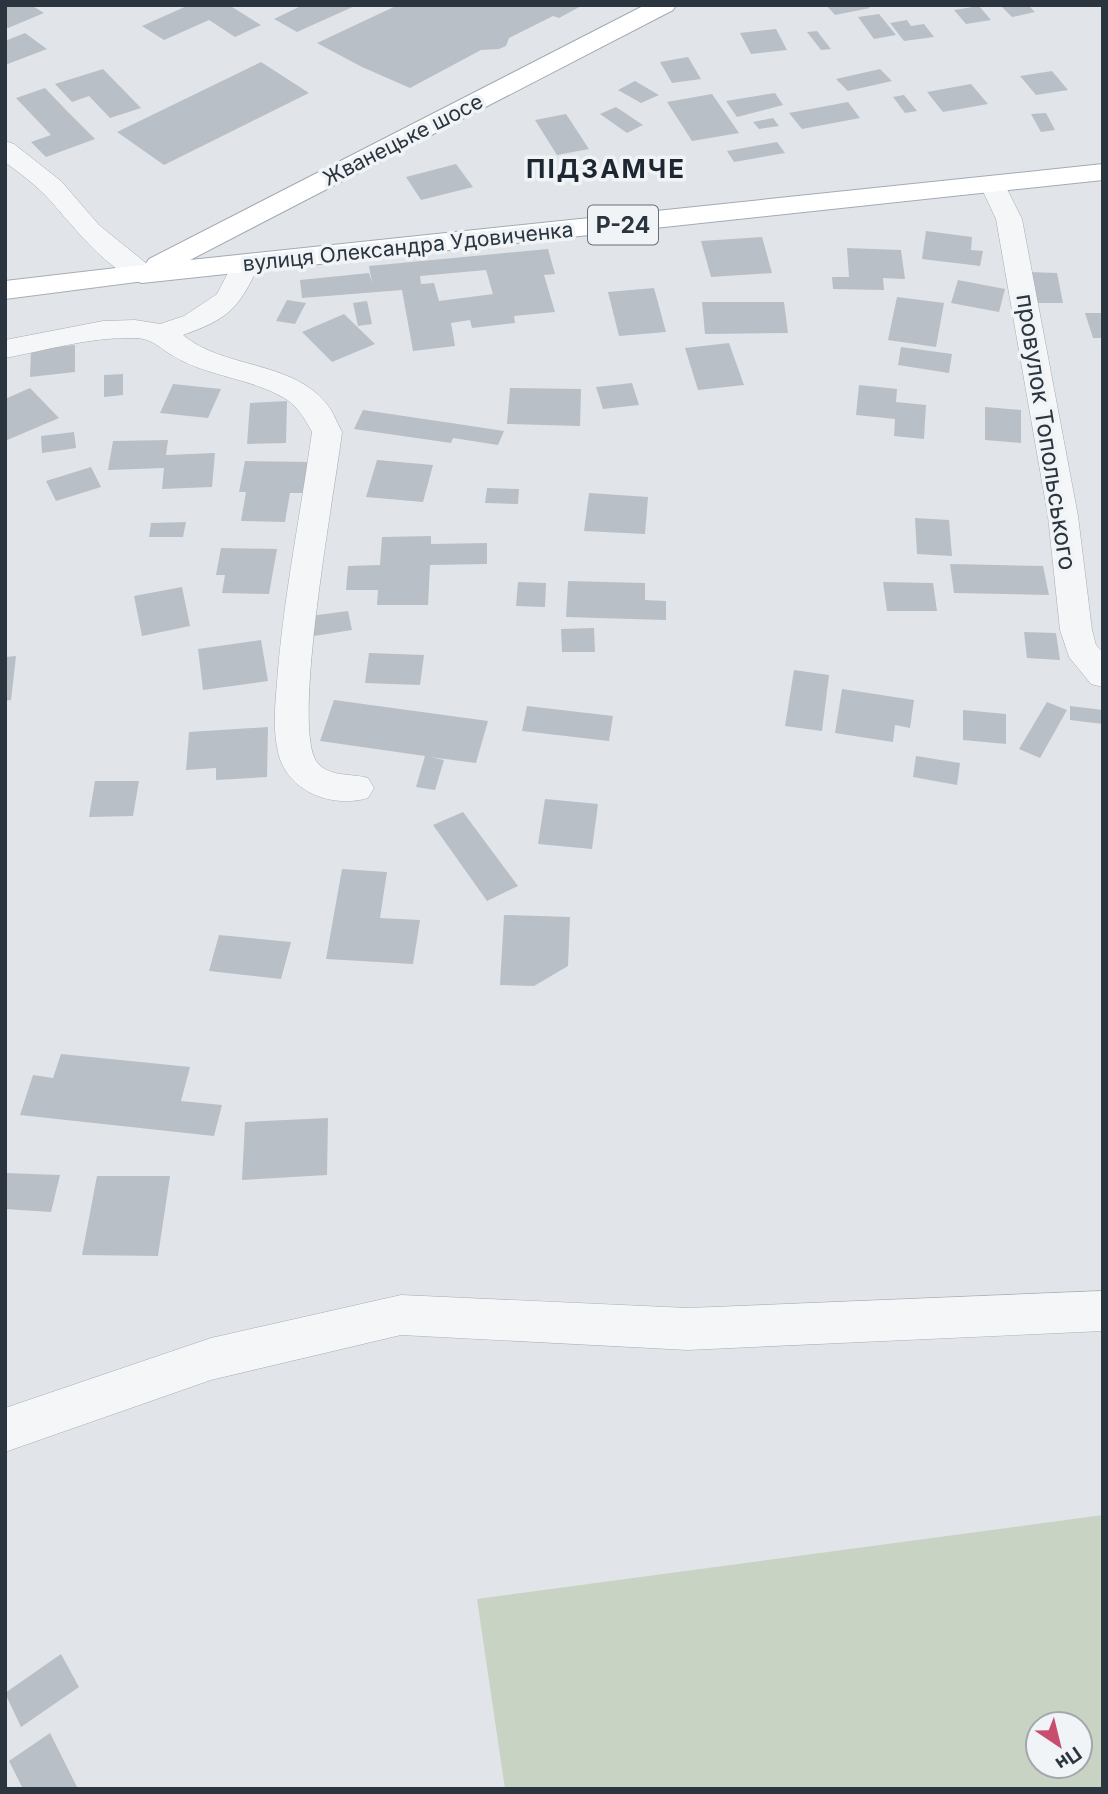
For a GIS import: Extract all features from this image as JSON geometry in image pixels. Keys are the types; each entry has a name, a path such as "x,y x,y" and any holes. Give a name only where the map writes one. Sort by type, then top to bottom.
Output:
{"main road":[{"name":"Жванецьке шосе","path":"142,274 659,6"},
{"name":"вулиця Олександра Удовиченка","path":"5,290 1103,172"}],"street":[{"path":"5,149 52,187 90,231 142,274"},
{"name":"провулок Топольського","path":"993,185 1009,219 1063,516 1076,630 1081,649 1103,675"},
{"path":"5,349 103,330 135,329 162,333 194,322 214,311 236,289 245,265"},
{"path":"162,333 174,347 195,359 264,377 289,389 310,404 323,418 327,432 294,681 293,741 297,758 315,781 333,788 356,788"},
{"path":"5,1430 211,1359 401,1315 688,1329 1103,1311"}],"green space":[{"path":"1103,1515 1103,1789 505,1789 477,1599"}],"building":[{"path":"5,5 31,5 44,13 8,28 5,26"},
{"path":"189,5 229,5 261,25 235,37 209,20 164,40 142,26"},
{"path":"303,5 357,5 297,32 274,19"},
{"path":"398,5 583,5 559,18 553,16 509,38 506,46 481,50 410,88 317,43"},
{"path":"826,5 867,5 870,8 835,15"},
{"path":"1000,5 1028,5 1035,12 1012,17"},
{"path":"979,6 991,20 966,24 954,10"},
{"path":"879,14 896,35 874,39 858,17"},
{"path":"907,20 911,26 924,24 934,37 904,41 890,23"},
{"path":"776,29 787,50 751,54 740,33"},
{"path":"817,31 831,49 821,50 807,32"},
{"path":"25,33 47,49 5,65 5,41"},
{"path":"688,57 701,79 672,83 660,62"},
{"path":"261,62 309,93 164,165 117,132"},
{"path":"103,69 141,108 110,118 89,96 72,102 55,84"},
{"path":"880,69 892,81 848,91 836,79"},
{"path":"1052,71 1068,90 1036,95 1020,76"},
{"path":"635,81 659,95 641,103 618,90"},
{"path":"971,84 988,104 943,112 927,92"},
{"path":"45,88 95,139 46,157 31,142 51,135 16,98"},
{"path":"775,93 783,105 737,117 726,101"},
{"path":"712,94 739,133 692,141 667,102"},
{"path":"904,95 917,111 905,113 893,97"},
{"path":"848,102 860,118 802,129 789,113"},
{"path":"616,107 643,125 627,133 600,114"},
{"path":"1046,113 1055,130 1041,132 1031,114"},
{"path":"566,114 589,149 557,155 535,120"},
{"path":"773,118 779,126 759,129 753,122"},
{"path":"777,142 785,153 734,162 727,151"},
{"path":"456,164 473,187 421,200 406,177"},
{"path":"926,231 972,237 971,250 983,251 980,266 922,259"},
{"path":"762,237 772,273 711,277 701,241"},
{"path":"847,248 901,250 905,279 883,278 884,290 833,289 832,277 849,277"},
{"path":"548,249 555,274 544,275 555,312 514,316 515,323 472,328 470,320 451,323 455,346 413,351 402,290 302,298 300,280 369,273 372,283 369,266","holes":["486,270 493,294 439,301 434,283 421,284 420,276"]},
{"path":"1028,272 1057,273 1063,303 1033,303"},
{"path":"958,280 1005,289 999,312 951,303"},
{"path":"654,288 666,332 619,336 608,292"},
{"path":"897,297 944,303 936,347 888,340"},
{"path":"287,300 306,303 295,324 276,321"},
{"path":"367,301 372,324 358,326 353,303"},
{"path":"702,302 784,302 788,333 705,334"},
{"path":"1085,313 1103,313 1103,338 1093,338"},
{"path":"344,314 375,344 332,362 302,332"},
{"path":"729,343 744,385 698,390 685,348"},
{"path":"75,345 75,372 30,377 31,349"},
{"path":"901,347 952,354 949,373 898,365"},
{"path":"123,374 123,395 104,397 104,375"},
{"path":"632,383 639,405 603,409 596,387"},
{"path":"173,384 221,389 208,418 160,413"},
{"path":"859,385 897,389 896,402 926,405 924,439 894,436 895,419 856,415"},
{"path":"30,388 59,418 5,441 5,399"},
{"path":"510,388 581,389 580,426 507,424"},
{"path":"287,401 286,443 247,444 250,403"},
{"path":"985,407 1021,410 1021,443 985,440"},
{"path":"363,410 504,431 498,445 453,438 451,443 354,429"},
{"path":"74,432 76,448 42,453 41,436"},
{"path":"168,440 166,455 215,453 212,487 162,489 164,468 108,470 113,441"},
{"path":"377,460 433,465 423,502 366,497"},
{"path":"245,461 312,462 307,493 290,493 285,522 241,521 246,492 239,492"},
{"path":"91,467 101,487 56,501 46,481"},
{"path":"487,488 519,489 518,504 485,503"},
{"path":"589,493 648,497 645,534 584,531"},
{"path":"915,518 949,520 952,556 917,554"},
{"path":"186,522 183,537 149,537 151,523"},
{"path":"431,536 431,544 487,543 487,564 430,565 428,605 377,605 378,590 346,590 348,566 380,565 382,537"},
{"path":"221,548 277,549 269,594 222,593 225,575 216,575"},
{"path":"950,564 1043,566 1049,595 954,593"},
{"path":"568,581 645,583 645,600 666,601 666,620 566,617"},
{"path":"518,582 546,583 545,607 516,606"},
{"path":"883,582 933,583 937,611 887,611"},
{"path":"182,587 190,626 142,636 134,596"},
{"path":"348,611 352,630 314,636 310,616"},
{"path":"594,628 595,652 562,652 561,629"},
{"path":"1024,632 1056,633 1060,660 1027,658"},
{"path":"261,640 268,681 203,690 198,649"},
{"path":"369,653 424,655 420,685 365,683"},
{"path":"16,656 11,700 5,701 5,657"},
{"path":"794,670 829,675 822,731 785,726"},
{"path":"842,689 914,700 910,728 895,725 893,742 835,733"},
{"path":"334,700 488,721 476,763 430,757 444,760 435,790 416,787 425,756 320,741"},
{"path":"1047,702 1067,710 1040,758 1019,749"},
{"path":"527,706 613,716 609,741 522,731"},
{"path":"1070,706 1103,710 1103,724 1070,720"},
{"path":"963,710 1006,714 1006,744 963,740"},
{"path":"268,727 267,777 216,780 216,768 186,770 189,732"},
{"path":"916,756 960,763 957,785 913,777"},
{"path":"95,781 139,781 133,816 89,817"},
{"path":"545,799 598,804 592,849 538,844"},
{"path":"463,812 518,886 487,901 433,825"},
{"path":"342,869 387,872 380,918 420,920 413,964 326,959"},
{"path":"504,915 570,917 568,966 534,986 500,985"},
{"path":"219,935 291,942 281,979 209,971"},
{"path":"61,1054 190,1067 181,1101 222,1105 214,1136 20,1115 33,1075 53,1078"},
{"path":"328,1118 327,1175 242,1180 245,1122"},
{"path":"5,1173 60,1175 51,1212 5,1209"},
{"path":"97,1176 170,1176 158,1256 82,1255"},
{"path":"61,1654 79,1687 21,1727 5,1693"},
{"path":"50,1733 78,1789 23,1789 9,1761"}],"district":[{"name":"ПІДЗАМЧЕ","path":"606,169"}]}
